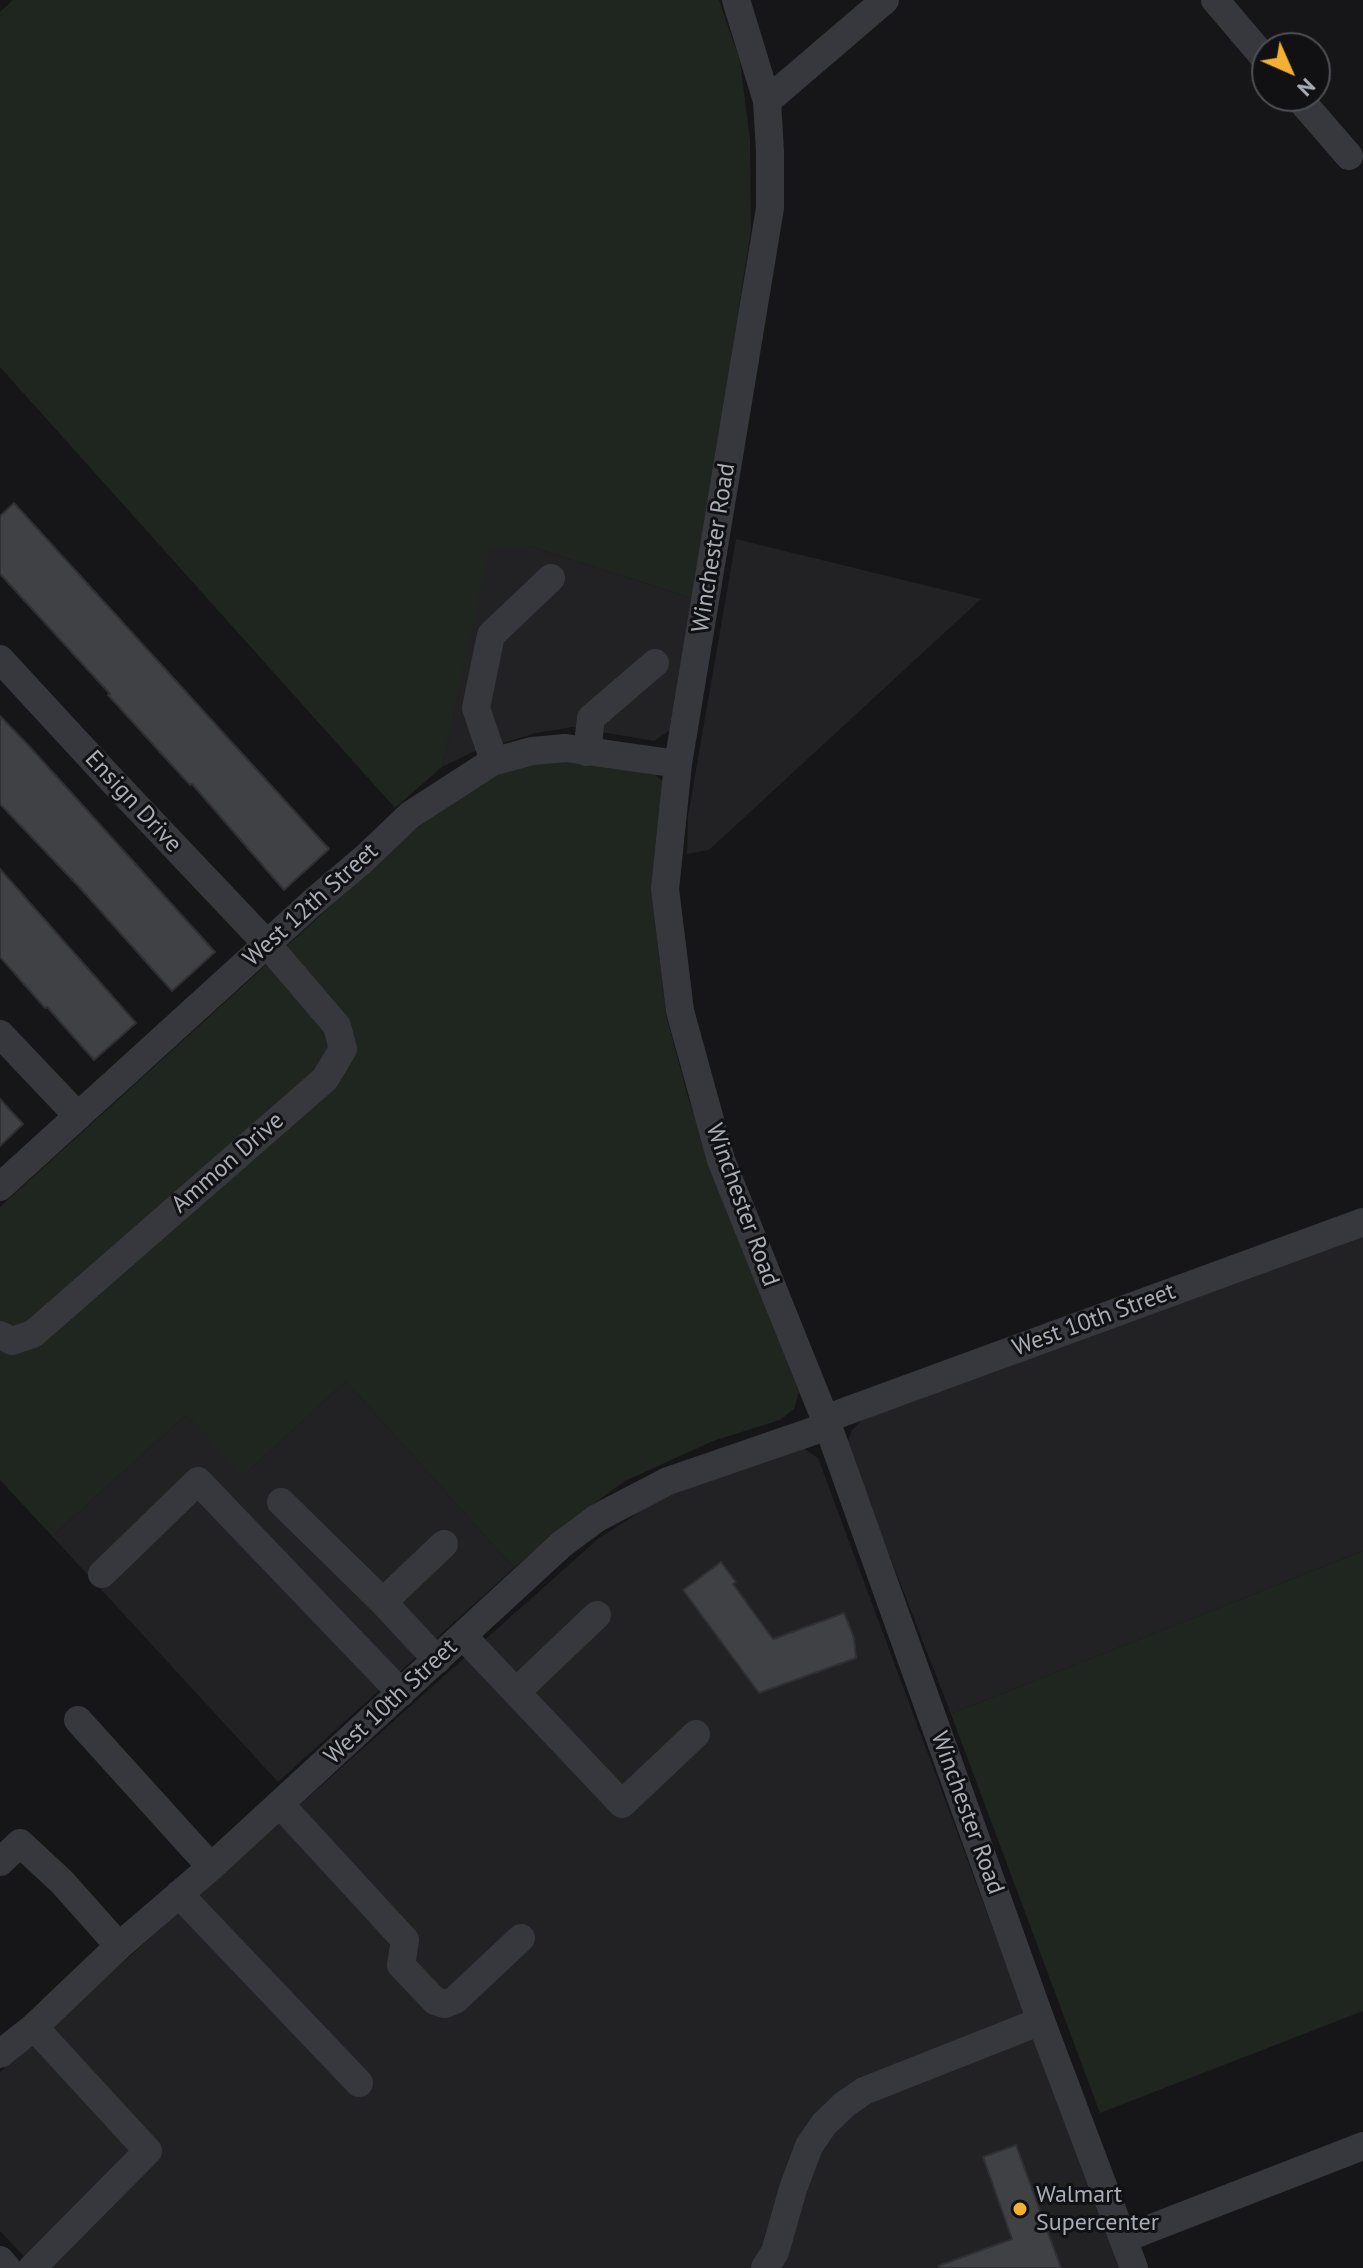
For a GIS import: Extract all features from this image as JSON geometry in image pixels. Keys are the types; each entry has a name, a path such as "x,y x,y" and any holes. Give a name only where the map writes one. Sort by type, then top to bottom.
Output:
{"street":[{"name":"Winchester Road","path":"736,0 767,101 770,208 678,764 665,889 680,1011 721,1160 827,1422 1041,2021 1134,2268"},
{"path":"767,101 885,0"},
{"path":"1215,0 1251,42"},
{"path":"1311,112 1349,156"},
{"path":"494,761 476,708 491,635 551,578"},
{"name":"Ensign Drive","path":"0,659 267,944"},
{"path":"587,752 591,718 655,663"},
{"name":"West 12th Street","path":"0,1187 410,815 494,761 537,750 566,748 678,764"},
{"name":"Ammon Drive","path":"0,1335 12,1341 33,1334 325,1079 343,1049 337,1026 267,944"},
{"path":"0,1034 78,1116"},
{"name":"West 10th Street","path":"0,2054 211,1867 562,1544 597,1518 668,1481 1363,1222"},
{"path":"102,1574 198,1481 401,1693"},
{"path":"281,1502 437,1660"},
{"path":"383,1602 444,1544"},
{"path":"516,1692 597,1615"},
{"path":"463,1636 622,1804 696,1734"},
{"path":"78,1720 211,1867"},
{"path":"280,1804 405,1940 401,1965 435,2001 445,2004 455,2000 521,1938"},
{"path":"0,1862 20,1843 62,1882 119,1946"},
{"path":"179,1894 359,2083"},
{"path":"765,2268 775,2252 809,2146 824,2124 845,2104 864,2091 1041,2021"},
{"path":"32,2268 148,2151 34,2027"},
{"path":"1123,2239 1363,2146"},
{"path":"0,2260 7,2268"}],"shaded area":[{"path":"13,0 719,0 740,61 750,140 751,229 695,599 529,546 490,546 442,767 395,808 0,367 0,12"},
{"path":"736,539 981,599 709,850 687,854 688,816"},
{"path":"489,545 529,546 695,599 670,730 654,741 573,727 536,733 473,752 442,767"},
{"path":"568,758 649,769 662,781 657,940 666,1015 688,1097 729,1214 799,1392 794,1409 780,1420 713,1441 625,1481 571,1520 514,1568 346,1381 244,1475 186,1415 52,1536 0,1480 0,1207 443,804 486,779 530,764"},
{"path":"1363,1235 1363,1551 951,1714 847,1446 851,1431 862,1420"},
{"path":"346,1381 514,1568 278,1782 52,1536 186,1415 245,1474"},
{"path":"803,1448 818,1458 1119,2268 35,2268 0,2231 0,2072 599,1538 658,1500 782,1449"},
{"path":"1363,1551 1363,2011 1100,2113 951,1714"}],"building":[{"path":"14,503 329,849 284,890 192,784 0,574 0,516"},
{"path":"0,716 215,952 172,991 0,804"},
{"path":"0,869 136,1023 94,1060 0,957"},
{"path":"0,1099 23,1124 0,1146"},
{"path":"721,1562 773,1639 844,1613 854,1638 856,1658 759,1693 683,1590"},
{"name":"Walmart Supercenter","path":"1016,2145 1061,2268 939,2268 1012,2239 983,2157"}],"place":[{"name":"Walmart Supercenter","path":"1020,2209"}]}
